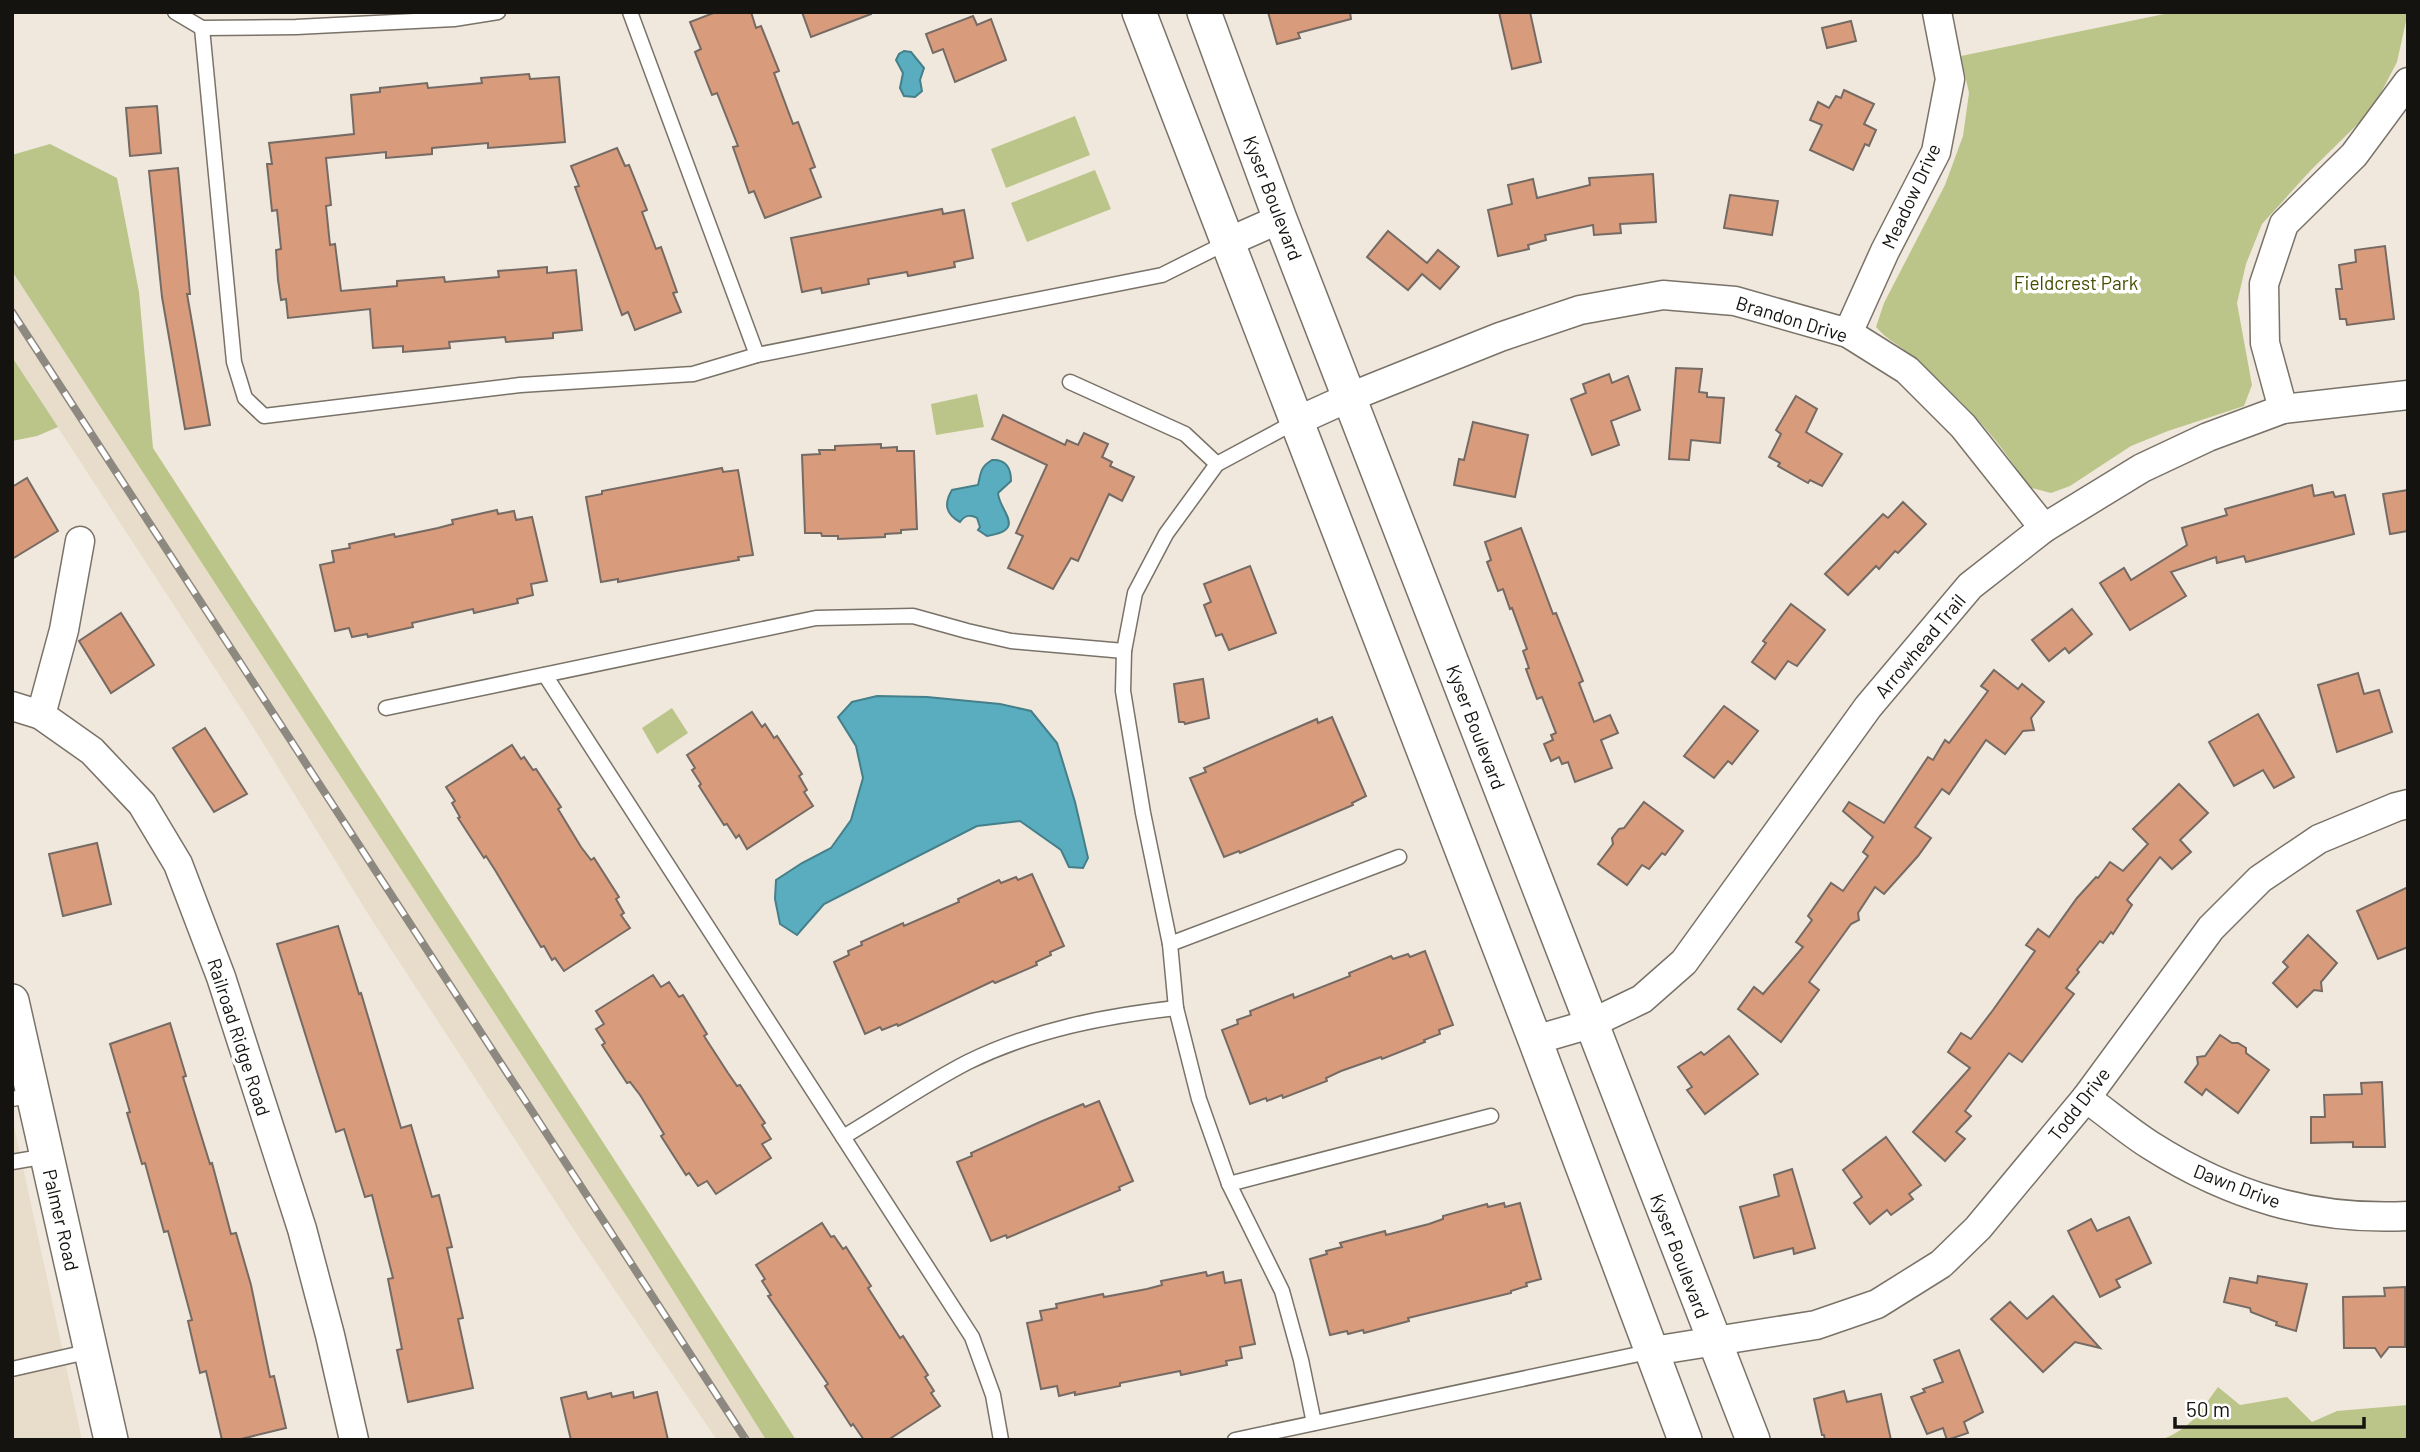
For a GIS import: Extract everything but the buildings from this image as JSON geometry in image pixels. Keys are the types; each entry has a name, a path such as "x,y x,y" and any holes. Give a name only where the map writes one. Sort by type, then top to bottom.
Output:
{"street":[{"path":"1139,12 1535,1040 1685,1440"},
{"name":"Kyser Boulevard","path":"1204,12 1280,219 1753,1440"},
{"name":"Meadow Drive","path":"1848,333 1885,251 1936,152 1950,79 1937,12"},
{"path":"2283,409 2266,343 2263,284 2284,224 2354,155 2408,82"},
{"path":"1228,242 1280,219"},
{"name":"Brandon Drive","path":"1297,421 1500,337 1580,310 1663,295 1735,301 1848,333 1907,370 1963,426 2044,528"},
{"name":"Arrowhead Trail","path":"1535,1040 1590,1024 1642,999 1684,962 1868,707 1970,586 2044,528 2142,468 2208,437 2283,409 2408,395"},
{"path":"41,715 64,630 80,541"},
{"name":"Railroad Ridge Road","path":"12,706 41,715 92,751 142,804 177,864 221,977 302,1229 354,1440"},
{"name":"Todd Drive","path":"1653,1352 1816,1325 1877,1304 1941,1264 1978,1228 2086,1098 2211,928 2260,879 2319,839 2408,804"},
{"name":"Palmer Road","path":"12,1001 23,1097 47,1156 111,1440"},
{"name":"Dawn Drive","path":"2086,1098 2148,1144 2200,1174 2270,1202 2343,1216 2408,1216"}],"lane":[{"path":"175,12 202,28 296,27 441,19 498,12"},
{"path":"630,12 757,355"},
{"path":"202,28 234,362 245,398 264,416 520,385 693,374 757,355 1162,275 1228,242"},
{"path":"1070,383 1185,434 1217,464"},
{"path":"1297,421 1217,464 1166,534 1135,593 1124,651 1123,691 1143,813 1170,944 1176,1008 1199,1099 1229,1184 1282,1291 1301,1360 1314,1423"},
{"path":"386,708 816,618 913,616 1011,640 1124,651"},
{"path":"545,675 972,1337 993,1395 1001,1440"},
{"path":"1170,944 1399,857"},
{"path":"843,1137 968,1063 1011,1044 1094,1020 1176,1008"},
{"path":"1229,1184 1491,1116"},
{"path":"12,1162 47,1156"},
{"path":"12,1369 91,1351"},
{"path":"1235,1440 1653,1352"}],"shaded area":[{"path":"12,271 629,1220 766,1440 717,1440 574,1230 370,917 250,722 12,357"},
{"path":"13,1121 82,1440 12,1440"}],"green space":[{"name":"Fieldcrest Park","path":"2174,12 2408,12 2397,62 2372,110 2312,169 2262,224 2246,264 2237,303 2252,385 2244,406 2131,446 2070,486 2051,493 2028,487 2004,451 1961,402 1876,327 1884,303 1945,185 1963,136 1969,93 1961,56"},
{"path":"1075,116 1090,155 1006,188 991,149"},
{"path":"50,144 117,178 139,292 153,448 796,1440 766,1440 629,1220 12,271 12,155"},
{"path":"1095,170 1111,209 1027,242 1011,203"},
{"path":"12,357 58,427 37,436 12,441"},
{"path":"977,394 984,427 936,435 931,404"},
{"path":"672,708 688,733 657,754 642,728"},
{"path":"2218,1387 2240,1405 2287,1397 2312,1422 2337,1411 2408,1405 2408,1440 2160,1440 2187,1425"}],"water":[{"path":"904,51 911,52 924,68 920,80 922,91 915,97 904,96 900,88 903,73 896,60"},
{"path":"992,460 1007,465 1010,472 1011,481 998,493 1009,525 999,533 987,536 978,530 980,527 977,518 968,516 960,522 951,515 947,504 952,490 978,485 983,468"},
{"path":"877,696 927,697 1000,704 1031,711 1057,743 1088,858 1083,868 1069,867 1061,850 1020,821 977,826 824,904 797,935 780,924 775,899 776,880 831,848 851,820 863,778 856,746 838,717 852,702"}],"railway":[{"path":"12,312 746,1440"}]}
